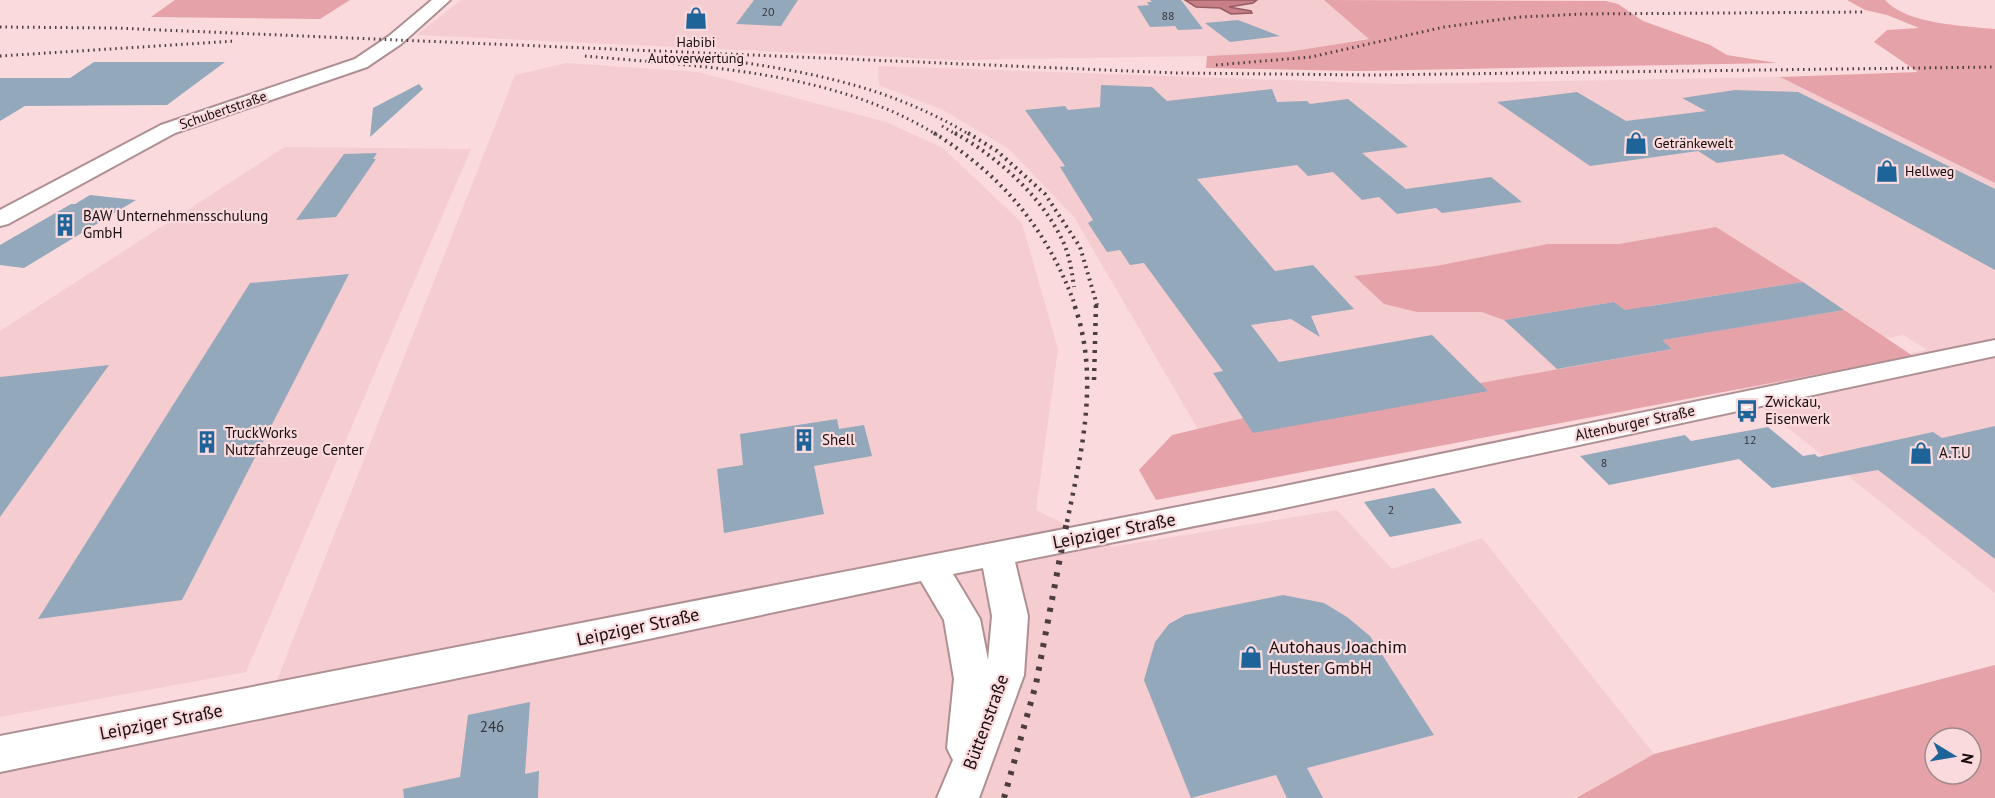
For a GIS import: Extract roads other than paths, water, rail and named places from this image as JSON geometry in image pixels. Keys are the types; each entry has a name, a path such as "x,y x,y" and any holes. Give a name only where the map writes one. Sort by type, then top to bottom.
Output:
{"street":[{"name":"Schubertstraße","path":"0,219 168,129 361,63 395,40 442,0"},
{"name":"Altenburger Straße","path":"1275,499 1995,348"},
{"name":"Leipziger Straße","path":"0,754 616,632 930,566 1275,499"},
{"name":"Büttenstraße","path":"961,791 1005,675 1010,616 997,554"},
{"name":"Büttenstraße","path":"930,566 962,620 973,679 961,791"}],"railway":[{"path":"1216,65 1311,57 1444,27 1519,17 1584,14 1864,12"},
{"path":"0,27 114,28 1177,73 1372,75 1995,67"},
{"path":"0,56 235,41"},
{"path":"585,56 721,69 811,84 897,113 937,135"},
{"path":"746,63 805,73 862,87 916,107 970,135"},
{"path":"942,126 957,135"},
{"path":"955,133 1004,167 1046,212 1065,246 1074,287"},
{"path":"968,133 997,151 1045,194 1080,247 1097,305"},
{"path":"937,135 981,167 1020,207 1051,252 1075,305"},
{"path":"1067,522 1083,440 1087,386 1082,331 1074,304"},
{"path":"1094,380 1096,304"},
{"path":"1004,798 1036,684 1067,521"}],"place":[{"name":"Habibi Autoverwertung","path":"696,18"},
{"name":"Getränkewelt","path":"1636,143"},
{"name":"Hellweg","path":"1887,171"},
{"name":"BAW Unternehmensschulung GmbH","path":"65,225"},
{"name":"Zwickau, Eisenwerk","path":"1747,411"},
{"name":"Shell","path":"804,440"},
{"name":"TruckWorks Nutzfahrzeuge Center","path":"207,442"},
{"name":"A.T.U","path":"1921,453"},
{"name":"Autohaus Joachim Huster GmbH","path":"1251,657"}]}
